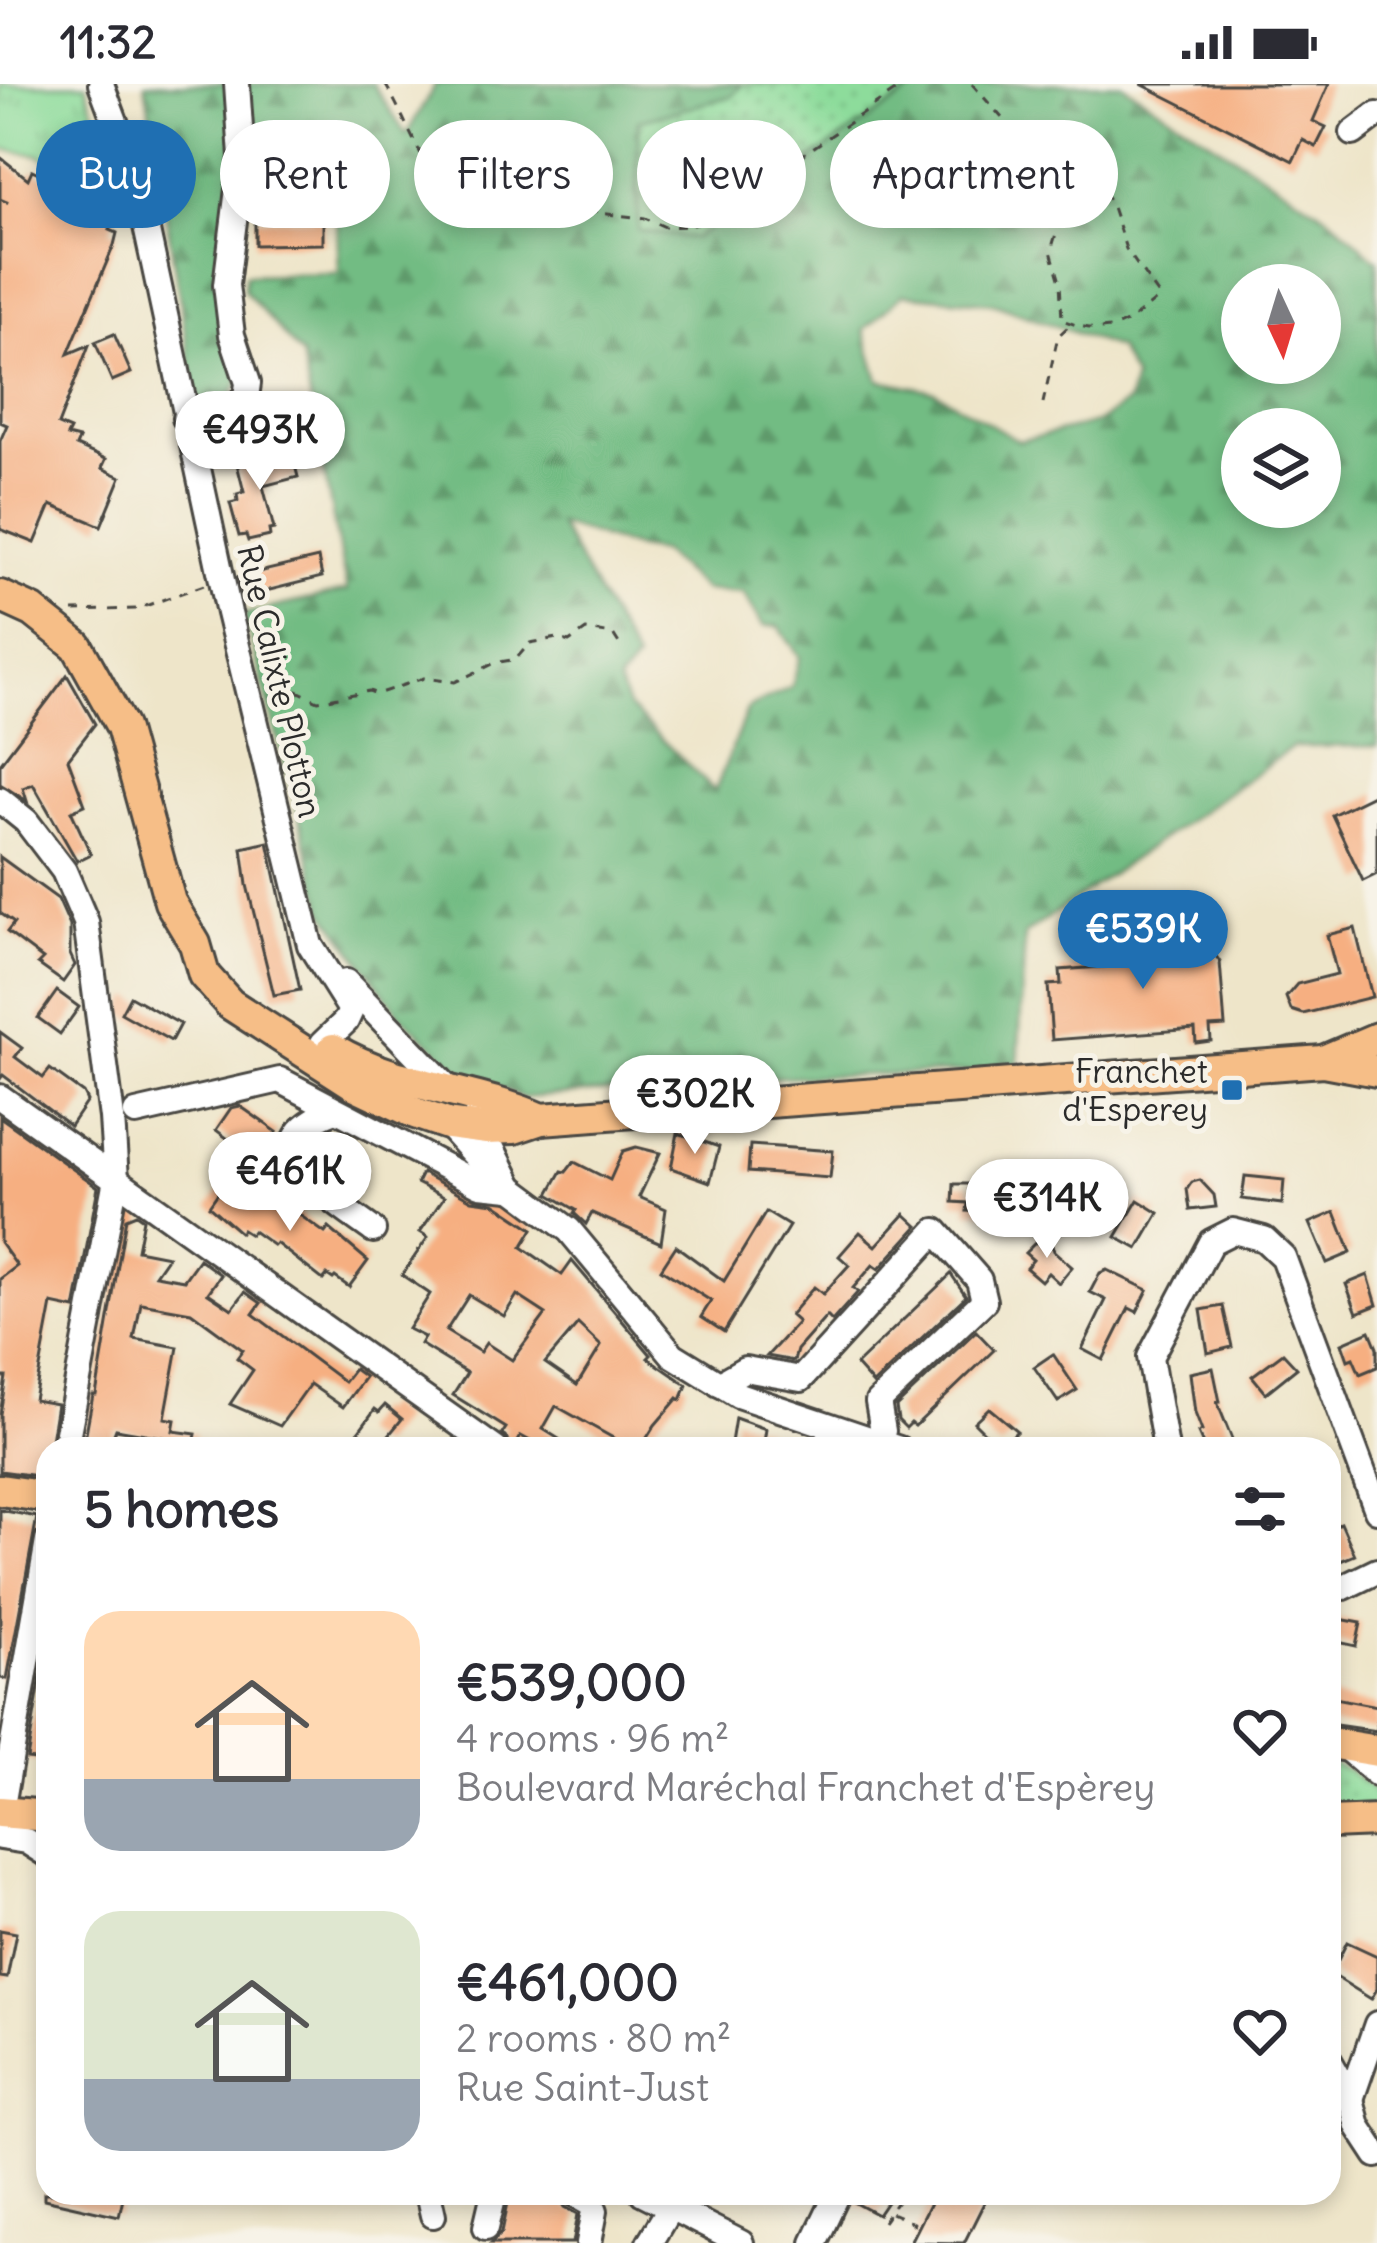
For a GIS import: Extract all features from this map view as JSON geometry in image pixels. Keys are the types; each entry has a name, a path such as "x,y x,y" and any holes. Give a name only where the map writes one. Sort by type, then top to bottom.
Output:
{"main road":[{"path":"0,596 36,613 77,646 100,686 122,727 170,902 195,944 204,975 230,1004 359,1075 452,1110 485,1129 514,1128 541,1119 1323,1060 1377,1072"},
{"path":"195,944 247,992 323,1043 359,1075"},
{"path":"1323,1060 1377,1038"},
{"path":"452,1110 514,1107 541,1119"},
{"path":"0,1490 36,1496"},
{"path":"1341,1745 1377,1751"},
{"path":"0,1814 36,1816"},
{"path":"1341,1822 1377,1821"}],"street":[{"name":"Rue Calixte Plotton","path":"101,84 135,175 185,418 310,945 351,1010 359,1075"},
{"path":"237,84 239,120"},
{"path":"245,120 250,84"},
{"path":"1353,133 1377,115"},
{"path":"185,418 226,410 245,398 248,382 232,335 226,285 232,228"},
{"path":"0,800 26,821 64,871 86,922 112,1118 116,1179 67,1437"},
{"path":"310,945 452,1110 487,1168 569,1230 673,1355 738,1395 862,1437"},
{"path":"323,1043 351,1010"},
{"path":"136,1113 280,1080 333,1112 479,1184 512,1188"},
{"path":"0,1098 478,1437"},
{"path":"333,1112 305,1124 298,1135 296,1160 308,1181 373,1230"},
{"path":"485,1129 512,1188"},
{"path":"719,1384 745,1369 801,1379 936,1231 979,1280 984,1301 878,1402 885,1437"},
{"path":"1164,1437 1150,1357 1211,1242 1233,1231 1264,1239 1283,1257 1377,1510"},
{"path":"1341,1586 1377,1571"},
{"path":"0,1814 36,1609"},
{"path":"1341,1748 1377,1774"},
{"path":"0,1837 36,1847"},
{"path":"1351,2099 1377,2024"},
{"path":"1341,2081 1358,2126 1377,2155"},
{"path":"487,2228 492,2205"},
{"path":"589,2243 593,2205"},
{"path":"665,2205 741,2243"},
{"path":"814,2243 832,2205"},
{"path":"649,2243 670,2208"}],"path":[{"path":"385,84 406,133 452,193 462,193 483,154 533,164 596,213 645,218 665,227 710,220 905,84"},
{"path":"972,84 1004,120"},
{"path":"0,199 16,206"},
{"path":"1057,228 1051,251 1060,282 1062,320 1094,332 1128,323 1160,297 1126,250 1118,227"},
{"path":"1043,403 1058,336 1072,323"},
{"path":"104,609 137,608 211,583"},
{"path":"243,629 270,643 277,677"},
{"path":"262,667 318,701 377,694 424,678 455,682 494,663 516,659 530,643 557,638 569,642 586,630 614,634 622,648"},
{"path":"883,2222 895,2205"},
{"path":"890,2212 914,2223 910,2229"}],"green space":[{"path":"0,84 86,84 97,120 36,120 36,155 0,149"},
{"path":"145,84 373,84 406,135 414,121 414,228 613,228 613,120 415,120 436,84 742,84 732,96 637,120 638,231 695,238 710,228 806,228 806,163 830,146 830,228 1118,228 1118,120 869,120 922,84 1122,84 1332,219 1377,260 1377,746 1293,747 1025,934 1018,1065 976,1072 783,1077 523,1098 460,1070 401,1016 324,910 244,614 347,591 302,356 244,290 245,275 339,273 337,228 390,228 390,120 220,120 220,228 233,228 238,384 231,396 197,406 168,228 196,228 196,120 151,120","holes":["903,294 993,303 1117,348 1134,379 1128,402 1097,423 1019,441 934,391 879,380 864,330","558,524 661,552 704,590 743,593 763,626 779,626 800,657 792,687 748,708 715,791 628,707 618,682 636,661"]},
{"path":"742,84 922,84 869,120 830,120 830,146 806,163 806,120 638,120 732,96"},
{"path":"638,228 710,228 695,238"},
{"path":"1341,1767 1377,1793 1377,1807 1341,1810"}],"building":[{"path":"1141,84 1329,84 1313,121 1326,127 1316,147 1303,140 1293,161"},
{"path":"0,157 28,179 32,170 36,172 36,228 111,228 117,233 68,354 89,345 58,425 70,430 67,436 79,439 76,446 106,459 102,468 121,477 101,526 51,505 35,543 0,529 0,441 7,425 0,422"},
{"path":"255,228 323,228 323,244 255,245"},
{"path":"114,334 131,373 112,381 95,342"},
{"path":"291,450 298,477 263,486 274,529 269,530 270,536 248,541 246,535 239,536 230,503 244,492 237,464"},
{"path":"318,558 322,577 242,597 238,577"},
{"path":"67,675 95,724 68,759 85,805 71,811 91,854 77,861 33,784 23,788 27,801 0,784 0,764"},
{"path":"1377,793 1377,874 1363,881 1332,815"},
{"path":"268,842 300,990 274,995 242,848"},
{"path":"0,857 58,899 70,926 75,965 63,982 38,964 43,959 7,932 14,923 0,913"},
{"path":"1355,928 1372,997 1303,1014 1291,1010 1286,997 1297,984 1337,974 1327,935"},
{"path":"1198,930 1220,962 1225,1026 1210,1027 1211,1041 1196,1043 1195,1029 1052,1040 1048,985 1061,984 1060,970 1113,966 1112,957 1147,949 1146,934"},
{"path":"57,991 79,1007 60,1034 38,1018"},
{"path":"130,996 180,1024 171,1041 121,1013"},
{"path":"0,1032 22,1048 15,1057 43,1078 50,1069 83,1093 87,1101 70,1126 3,1075 0,1079"},
{"path":"240,1106 277,1132 264,1149 252,1140 244,1151 216,1130 231,1108"},
{"path":"0,1117 98,1187 75,1309 52,1304 34,1400 57,1404 52,1437 36,1437 36,1476 0,1471 0,1414 6,1377 0,1377 0,1279 17,1266 0,1242"},
{"path":"678,1133 719,1147 710,1182 671,1168"},
{"path":"750,1145 833,1151 830,1178 748,1172"},
{"path":"636,1147 660,1153 639,1197 666,1209 661,1243 592,1213 586,1224 576,1210 549,1194 562,1171 574,1162 610,1180 623,1151"},
{"path":"422,1173 472,1200 494,1203 533,1229 522,1247 562,1275 572,1261 651,1355 648,1358 687,1385 681,1400 648,1437 612,1437 556,1406 543,1429 556,1437 505,1437 506,1428 453,1395 467,1373 420,1344 424,1337 408,1329 430,1294 402,1275 428,1237 420,1232 444,1197 417,1183","holes":["469,1295 504,1316 517,1295 546,1314 512,1360 486,1343 480,1352 446,1331","578,1324 601,1346 577,1385 545,1363"]},
{"path":"1245,1176 1284,1180 1282,1204 1242,1199"},
{"path":"227,1180 271,1206 274,1201 284,1204 325,1233 329,1228 368,1261 349,1287 335,1277 327,1275 323,1280 253,1231 240,1233 209,1206"},
{"path":"1200,1180 1214,1195 1216,1207 1190,1210 1187,1189"},
{"path":"998,1181 1012,1181 1011,1214 967,1211 968,1203 953,1202 954,1184 997,1192"},
{"path":"1066,1185 1119,1214 1106,1229 1073,1211 1068,1220 1062,1217 1051,1222 1044,1206 1057,1201"},
{"path":"1138,1200 1159,1213 1138,1249 1116,1237"},
{"path":"766,1212 789,1226 724,1332 701,1317 711,1301 661,1269 676,1246 724,1281"},
{"path":"1335,1212 1351,1253 1327,1263 1310,1223"},
{"path":"136,1214 143,1219 137,1250 168,1256 155,1275 184,1280 199,1259 221,1275 208,1293 232,1309 245,1292 261,1303 253,1314 344,1382 354,1369 365,1377 343,1407 310,1384 280,1426 230,1404 253,1370 237,1358 243,1350 191,1312 141,1303 134,1339 178,1347 165,1418 175,1420 173,1431 195,1437 116,1429 113,1437 85,1437 126,1218"},
{"path":"905,1214 918,1226 879,1269 873,1265 853,1288 858,1292 832,1321 827,1316 797,1350 794,1361 767,1356 798,1322 790,1315 814,1287 823,1294 849,1265 839,1256 860,1232 876,1246"},
{"path":"1048,1235 1054,1251 1072,1267 1059,1283 1048,1273 1041,1281 1026,1268 1033,1260 1025,1253"},
{"path":"1107,1270 1148,1290 1137,1312 1129,1308 1103,1360 1082,1349 1106,1300 1090,1292 1100,1273"},
{"path":"951,1274 966,1296 873,1384 856,1365"},
{"path":"1368,1275 1377,1305 1357,1313 1346,1284"},
{"path":"1223,1306 1232,1347 1208,1353 1201,1310"},
{"path":"976,1331 994,1350 915,1426 911,1423 906,1428 898,1420 896,1407"},
{"path":"1370,1331 1377,1348 1377,1367 1360,1374 1342,1343"},
{"path":"1283,1353 1297,1368 1266,1393 1252,1376"},
{"path":"1053,1354 1077,1390 1058,1402 1034,1367"},
{"path":"1213,1368 1217,1402 1231,1437 1200,1437 1190,1373"},
{"path":"385,1405 402,1419 387,1437 366,1437 358,1432 375,1409 379,1412"},
{"path":"989,1408 1017,1431 1011,1437 989,1437 974,1422"},
{"path":"735,1418 766,1429 765,1437 732,1437"},
{"path":"0,1510 36,1517 36,1522 7,1679 0,1678"},
{"path":"1341,1523 1355,1555 1341,1561"},
{"path":"1341,1619 1361,1623 1356,1646 1341,1643"},
{"path":"1341,1699 1377,1706 1377,1731 1341,1726"},
{"path":"36,1706 36,1760 27,1759"},
{"path":"0,1930 16,1933 7,1978 0,1977"},
{"path":"1347,1942 1377,1956 1377,1989 1371,1999 1341,1980 1341,1954"},
{"path":"70,2205 121,2205 119,2216"},
{"path":"508,2205 564,2205 578,2214 573,2243 491,2243 502,2232"},
{"path":"859,2205 885,2205 878,2215"},
{"path":"929,2205 983,2205 964,2243 910,2242"}],"place":[{"name":"Franchet d'Esperey","path":"1232,1090"}]}
